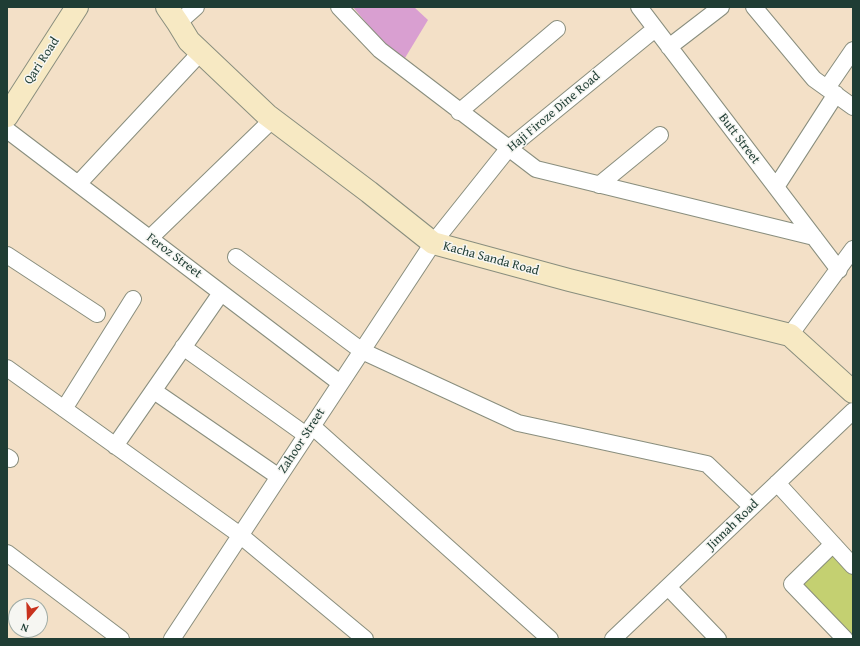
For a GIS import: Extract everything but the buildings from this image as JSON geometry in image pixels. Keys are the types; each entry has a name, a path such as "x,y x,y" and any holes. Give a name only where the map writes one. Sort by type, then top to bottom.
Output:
{"main road":[{"name":"Qari Road","path":"7,116 77,7"},
{"name":"Kacha Sanda Road","path":"173,15 189,41 273,119 370,192 433,243 569,280 790,335 853,392"}],"street":[{"path":"173,15 196,7"},
{"path":"339,7 380,50 536,170 814,237"},
{"name":"Butt Street","path":"640,7 655,29 839,270"},
{"path":"669,47 721,7"},
{"path":"754,7 814,79 853,107"},
{"path":"459,112 557,29"},
{"name":"Haji Firoze Dine Road","path":"433,243 508,149 655,29"},
{"path":"776,187 853,50"},
{"path":"78,184 201,52"},
{"path":"150,238 273,119"},
{"name":"Feroz Street","path":"7,130 340,383"},
{"path":"599,185 660,135"},
{"name":"Zahoor Street","path":"172,639 433,243"},
{"path":"790,335 853,249"},
{"path":"7,256 97,314"},
{"path":"236,257 362,351 518,423 707,464 752,507"},
{"path":"116,446 221,293"},
{"path":"64,409 133,299"},
{"path":"183,348 309,431 550,639"},
{"path":"7,368 240,536 366,639"},
{"path":"154,391 279,477"},
{"name":"Jinnah Road","path":"620,637 668,587 853,411"},
{"path":"777,483 853,566"},
{"path":"833,544 792,584 845,639"},
{"path":"7,553 121,639"},
{"path":"668,587 718,639"}],"green space":[{"path":"833,544 853,565 853,639 845,639 792,584"}]}
